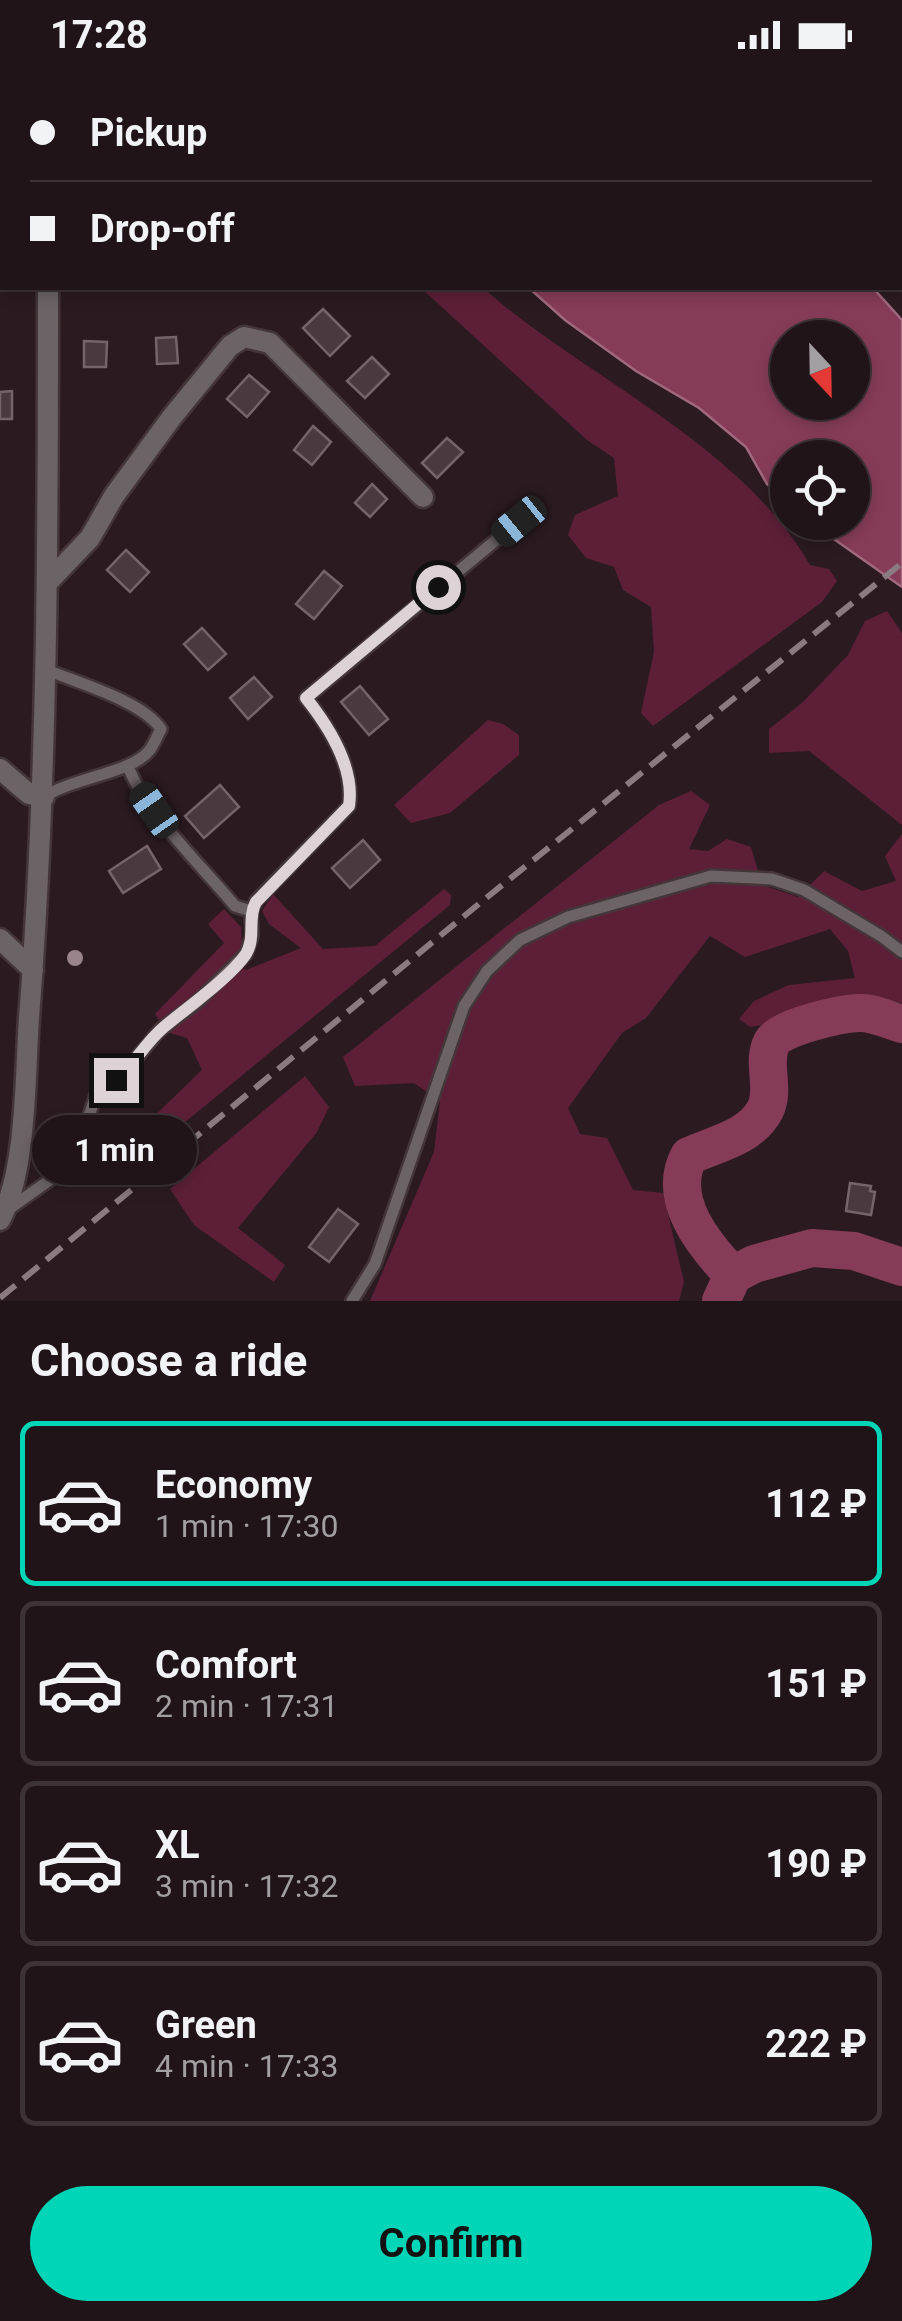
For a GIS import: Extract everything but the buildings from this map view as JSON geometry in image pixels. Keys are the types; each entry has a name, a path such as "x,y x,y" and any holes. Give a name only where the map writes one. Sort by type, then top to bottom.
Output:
{"street":[{"path":"2,1216 16,1172 44,797 48,290"},
{"path":"48,582 90,538 114,496 172,417 230,346 244,337 270,342 423,497"},
{"path":"0,769 29,794 44,797"},
{"path":"0,940 33,970"}],"lane":[{"path":"2,1216 61,1172 76,1154 96,1095 125,1072 160,1030 246,954 252,936 251,911 256,902 349,806 352,788 344,763 324,721 306,698 519,521"},
{"path":"44,797 76,780 128,766 148,753 160,729 154,719 124,702 46,670"},
{"path":"128,766 133,780 178,838 236,906 251,911"},
{"path":"352,1301 375,1264 464,1006 488,971 520,940 568,917 710,876 772,879 804,890 902,952"}],"shaded area":[{"path":"423,290 485,290 702,447 770,511 770,540 793,540 810,565 829,569 837,581 822,602 653,726 641,713 654,652 651,607 623,590 614,567 586,558 568,535 575,515 618,496 614,458 587,440"},
{"path":"531,290 875,290 902,320 902,587 835,540 870,540 870,440 770,440 770,487 746,447 699,408 636,371 565,320"},
{"path":"887,611 902,633 902,825 809,751 769,753 769,729 802,703 848,655 865,621"},
{"path":"488,720 519,735 519,755 450,813 411,823 394,805"},
{"path":"691,791 710,805 689,849 708,851 727,839 751,847 762,885 798,897 824,871 862,891 896,881 885,856 902,834 902,1003 859,1000 810,1017 750,1027 739,1019 754,1001 789,985 855,978 848,951 830,929 745,957 710,936 646,1018 622,1033 568,1108 580,1134 607,1138 633,1190 663,1193 684,1282 679,1301 370,1301 434,1152 440,1101 414,1083 355,1086 343,1057 659,805"},
{"path":"444,889 451,895 450,905 151,1150 146,1124 202,1070 187,1038 167,1032 155,1014 224,943 208,924 224,909 241,927 242,948 233,962 246,970 301,948 269,924 262,911 273,894 323,949 375,946"},
{"path":"305,1076 329,1107 317,1132 238,1228 285,1265 274,1282 194,1225 170,1189"}],"waterway":[{"path":"733,1275 700,1236 685,1205 683,1172 689,1156 731,1139 758,1120 768,1102 769,1050 777,1036 811,1022 858,1013 902,1024"},
{"path":"721,1301 733,1275 754,1264 812,1248 854,1251 902,1267"}],"railway":[{"path":"0,1298 902,563"}],"route":[{"path":"116,1080 160,1030 246,954 252,936 251,911 256,902 349,806 352,788 344,763 324,721 306,698 438,587"}]}
